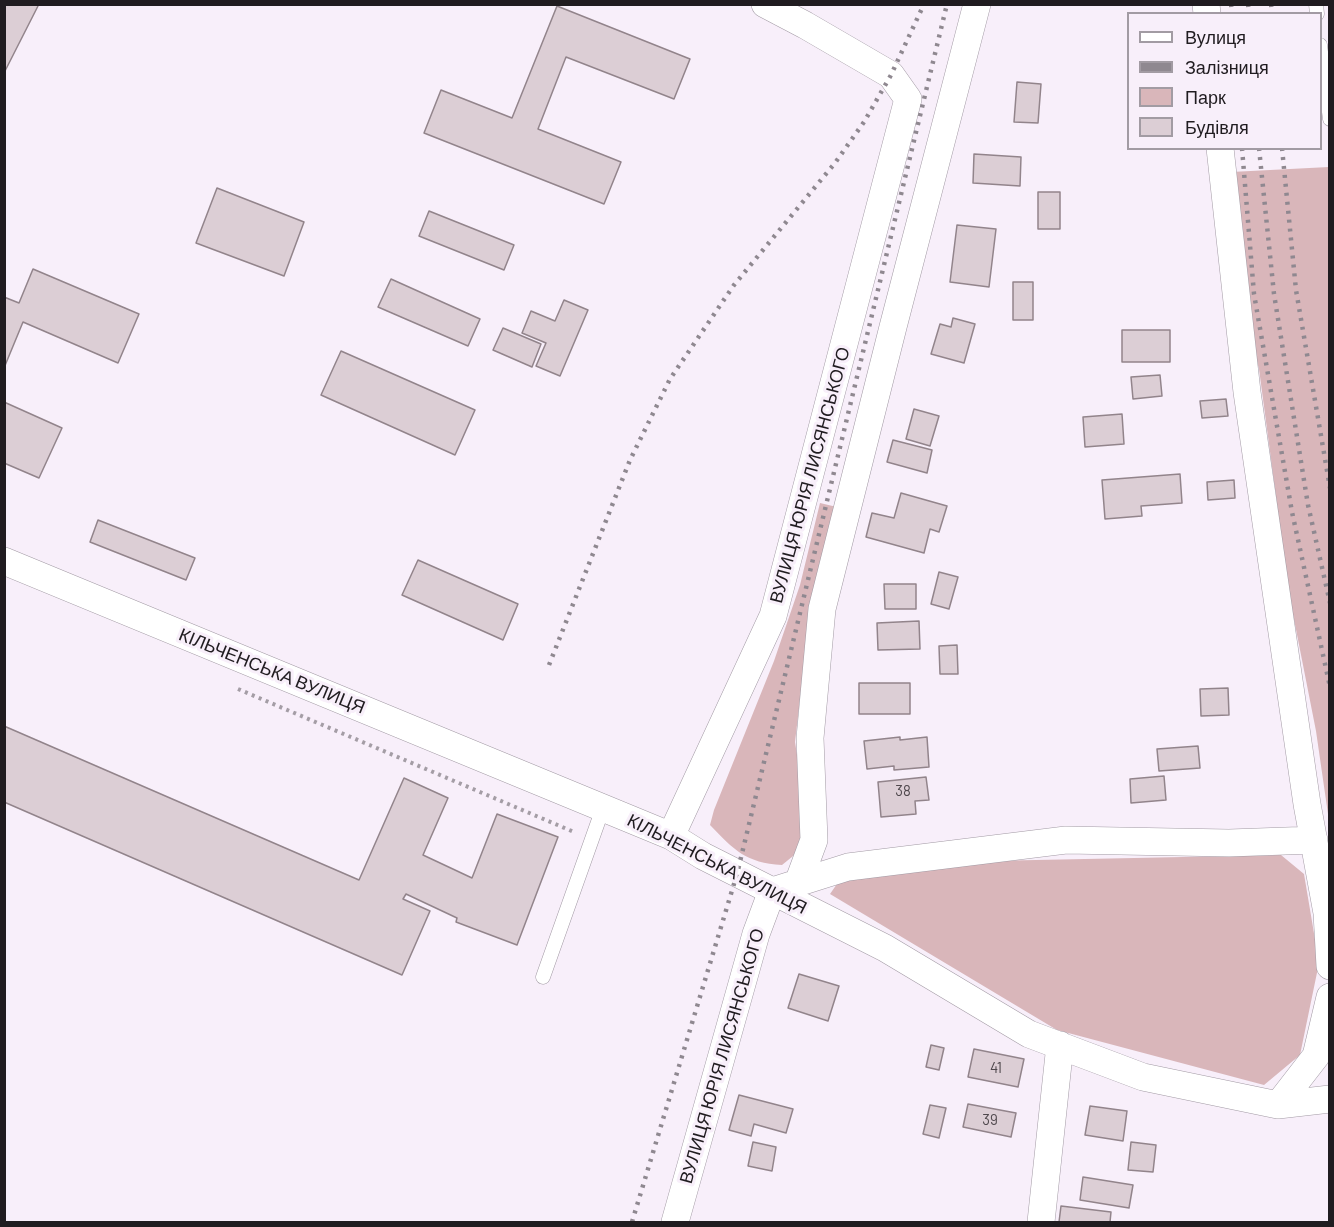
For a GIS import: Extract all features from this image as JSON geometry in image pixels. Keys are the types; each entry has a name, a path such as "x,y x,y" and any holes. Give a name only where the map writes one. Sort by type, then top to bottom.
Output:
{"street":[{"name":"ВУЛИЦЯ ЮРІЯ ЛИСЯНСЬКОГО","path":"671,836 773,616 908,99 891,75 765,4"},
{"path":"798,883 814,840 810,738 822,609 977,4"},
{"path":"1220,150 1247,392 1327,913 1329,966"},
{"name":"КІЛЬЧЕНСЬКА ВУЛИЦЯ","path":"4,561 671,836 703,856 885,948 1029,1034 1143,1077 1278,1105 1329,1099"},
{"path":"772,891 848,867 1066,840 1229,843 1314,840"},
{"name":"ВУЛИЦЯ ЮРІЯ ЛИСЯНСЬКОГО","path":"675,1222 749,957 772,891"},
{"path":"1278,1105 1316,1056 1329,997"},
{"path":"1041,1222 1060,1045"}],"lane":[{"path":"1322,61 1329,119"},
{"path":"543,978 603,808"}],"green space":[{"path":"1329,167 1329,821 1316,731 1289,594 1259,369 1247,322 1231,172"},
{"path":"820,503 841,508 803,674 795,742 803,793 805,831 798,852 782,865 770,864 742,854 726,842 710,825 774,661 800,585"},
{"path":"1281,855 1304,874 1319,963 1300,1055 1264,1085 1057,1030 830,894 839,881 987,861"}],"building":[{"path":"4,4 39,4 5,71 4,70"},
{"path":"557,6 690,59 674,99 566,57 538,129 621,162 604,204 424,133 441,90 512,118"},
{"path":"1017,82 1041,84 1038,123 1014,122"},
{"path":"974,154 1021,157 1020,186 973,183"},
{"path":"217,188 304,222 284,276 196,243"},
{"path":"1038,192 1060,192 1060,229 1038,229"},
{"path":"429,211 514,245 504,270 419,236"},
{"path":"957,225 996,229 989,287 950,282"},
{"path":"33,269 139,314 118,363 23,322 4,368 4,297 19,303"},
{"path":"391,279 480,319 468,346 378,307"},
{"path":"1013,282 1033,282 1033,320 1013,320"},
{"path":"564,300 588,310 560,376 536,366 546,343 522,333 531,311 555,321"},
{"path":"953,318 975,324 964,363 931,354 940,324 951,327"},
{"path":"503,328 541,344 532,367 493,350"},
{"path":"1122,330 1170,330 1170,362 1122,362"},
{"path":"341,351 475,410 455,455 321,395"},
{"path":"1160,375 1162,396 1133,399 1131,377"},
{"path":"1226,399 1228,416 1202,418 1200,401"},
{"path":"4,402 62,428 39,478 4,463"},
{"path":"914,409 939,416 930,446 906,439"},
{"path":"1122,414 1124,444 1085,447 1083,417"},
{"path":"893,440 932,450 927,473 887,462"},
{"path":"1180,474 1182,503 1141,506 1142,516 1105,519 1102,480"},
{"path":"1234,480 1235,498 1208,500 1207,482"},
{"path":"901,493 947,506 939,532 930,529 924,553 866,537 872,513 894,518"},
{"path":"98,520 195,558 186,580 90,542"},
{"path":"418,560 518,604 503,640 402,595"},
{"path":"939,572 958,577 949,609 931,604"},
{"path":"884,584 916,584 916,609 885,609"},
{"path":"919,621 920,649 878,650 877,623"},
{"path":"957,645 958,674 940,674 939,646"},
{"path":"859,683 910,683 910,714 859,714"},
{"path":"1228,688 1229,715 1201,716 1200,689"},
{"path":"4,726 359,880 404,778 448,798 423,855 472,878 497,814 558,837 517,945 456,922 457,918 406,894 403,899 430,911 402,975 4,802"},
{"path":"900,737 900,740 927,737 929,767 894,770 894,766 867,769 864,741"},
{"path":"1198,746 1200,768 1159,771 1157,749"},
{"path":"1164,776 1166,800 1131,803 1130,779"},
{"path":"926,777 929,800 915,801 916,814 881,817 878,782"},
{"path":"799,974 839,986 828,1021 788,1008"},
{"path":"931,1045 944,1048 939,1070 926,1067"},
{"path":"974,1049 1024,1059 1018,1087 968,1077"},
{"path":"739,1095 793,1109 786,1133 754,1124 751,1136 729,1130"},
{"path":"968,1104 1016,1113 1011,1137 963,1127"},
{"path":"930,1105 946,1108 939,1138 923,1134"},
{"path":"1090,1106 1127,1111 1123,1141 1085,1135"},
{"path":"753,1142 776,1147 772,1171 748,1166"},
{"path":"1131,1142 1156,1145 1153,1172 1128,1170"},
{"path":"1083,1177 1133,1185 1129,1208 1080,1200"},
{"path":"1061,1206 1111,1212 1110,1222 1059,1222"}],"railway":[{"path":"549,665 630,460 670,379 734,285 835,163 864,122 891,75 924,4"},
{"path":"632,1222 737,874 947,4"},
{"path":"1231,4 1232,12"},
{"path":"1248,4 1249,12"},
{"path":"1271,4 1272,12"},
{"path":"1242,150 1254,294 1292,512 1330,687"},
{"path":"1259,150 1274,294 1308,505 1330,603"},
{"path":"1282,150 1296,290 1330,488"}]}
